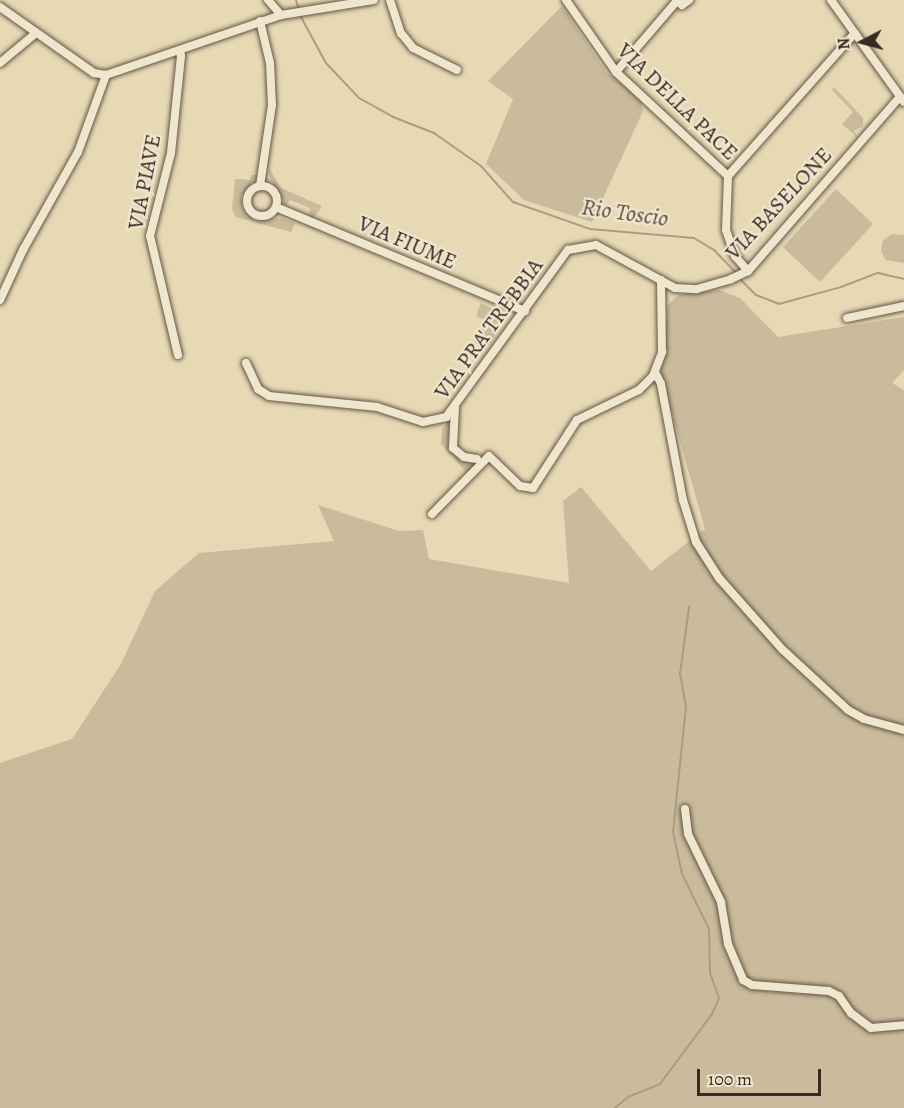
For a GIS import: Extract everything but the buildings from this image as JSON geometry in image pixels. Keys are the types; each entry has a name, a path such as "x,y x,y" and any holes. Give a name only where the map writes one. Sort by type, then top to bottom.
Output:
{"street":[{"path":"268,0 281,15"},
{"path":"0,8 94,73 106,75 281,15 374,0"},
{"path":"390,0 401,33 413,48 457,70"},
{"name":"VIA DELLA PACE","path":"566,0 616,72 728,176 726,230 735,256 746,272"},
{"path":"616,72 676,1 684,5 689,0"},
{"path":"831,0 902,99"},
{"path":"260,186 276,195 276,207 264,217 249,209 247,197 260,186 272,105 270,63 261,21"},
{"path":"0,63 36,33"},
{"path":"728,176 855,33"},
{"name":"VIA PIAVE","path":"178,355 150,236 171,153 182,56 179,50"},
{"path":"0,300 22,250 78,152 106,75"},
{"name":"VIA BASELONE","path":"661,280 675,288 697,289 746,272 902,99"},
{"name":"VIA FIUME","path":"276,207 525,311"},
{"name":"VIA PRA' TREBBIA","path":"246,363 258,389 269,396 377,407 423,423 446,417 455,407 568,250 596,245 661,280"},
{"path":"432,514 489,456 520,486 534,489 577,420 639,390 655,372 662,352 661,280"},
{"path":"847,318 904,306"},
{"path":"655,372 661,384 683,500 696,542 719,578 791,657 848,710 864,719 904,730"},
{"path":"455,407 453,448 464,457 477,459"},
{"path":"685,808 688,834 721,902 728,944 743,980 753,985 829,991 839,996 851,1013 871,1028 904,1025"}],"shaded area":[{"path":"562,6 607,73 640,97 643,111 592,222 524,200 486,164 513,99 488,81"},
{"path":"834,87 863,118 863,126 854,131 859,139 842,124 853,112 832,90"},
{"path":"259,165 259,175 241,196 242,209 255,221 281,218 295,223 291,232 236,217 232,210 235,179 250,180 251,175 258,175"},
{"path":"269,168 281,188 322,206 314,218 309,216 310,208 290,200 286,206 270,179"},
{"path":"836,189 873,224 820,282 783,247"},
{"path":"892,234 904,235 904,263 886,260 881,251 883,240"},
{"path":"719,290 740,298 778,337 904,317 904,370 892,383 904,390 904,1108 0,1108 0,763 72,739 121,664 155,591 199,553 334,541 318,505 399,531 423,530 429,559 569,583 563,501 581,487 651,571 705,529 661,375 668,305 678,295"},
{"path":"481,303 492,309 498,320 497,333 489,346 475,343 485,320 476,316"},
{"path":"451,417 448,444 457,457 474,465 468,473 430,512 423,511 430,510 467,473 441,444 442,429"}],"waterway":[{"name":"Rio Toscio","path":"296,0 301,17 326,63 359,98 393,117 434,133 481,166 513,202 590,229 694,238 714,250 736,273"},
{"name":"Rio Toscio","path":"739,278 756,295 779,304 841,287 878,273 904,279"},
{"path":"615,1108 628,1097 660,1084 712,1014 719,998 710,973 709,929 682,874 673,832 686,707 680,674 689,607"}]}
